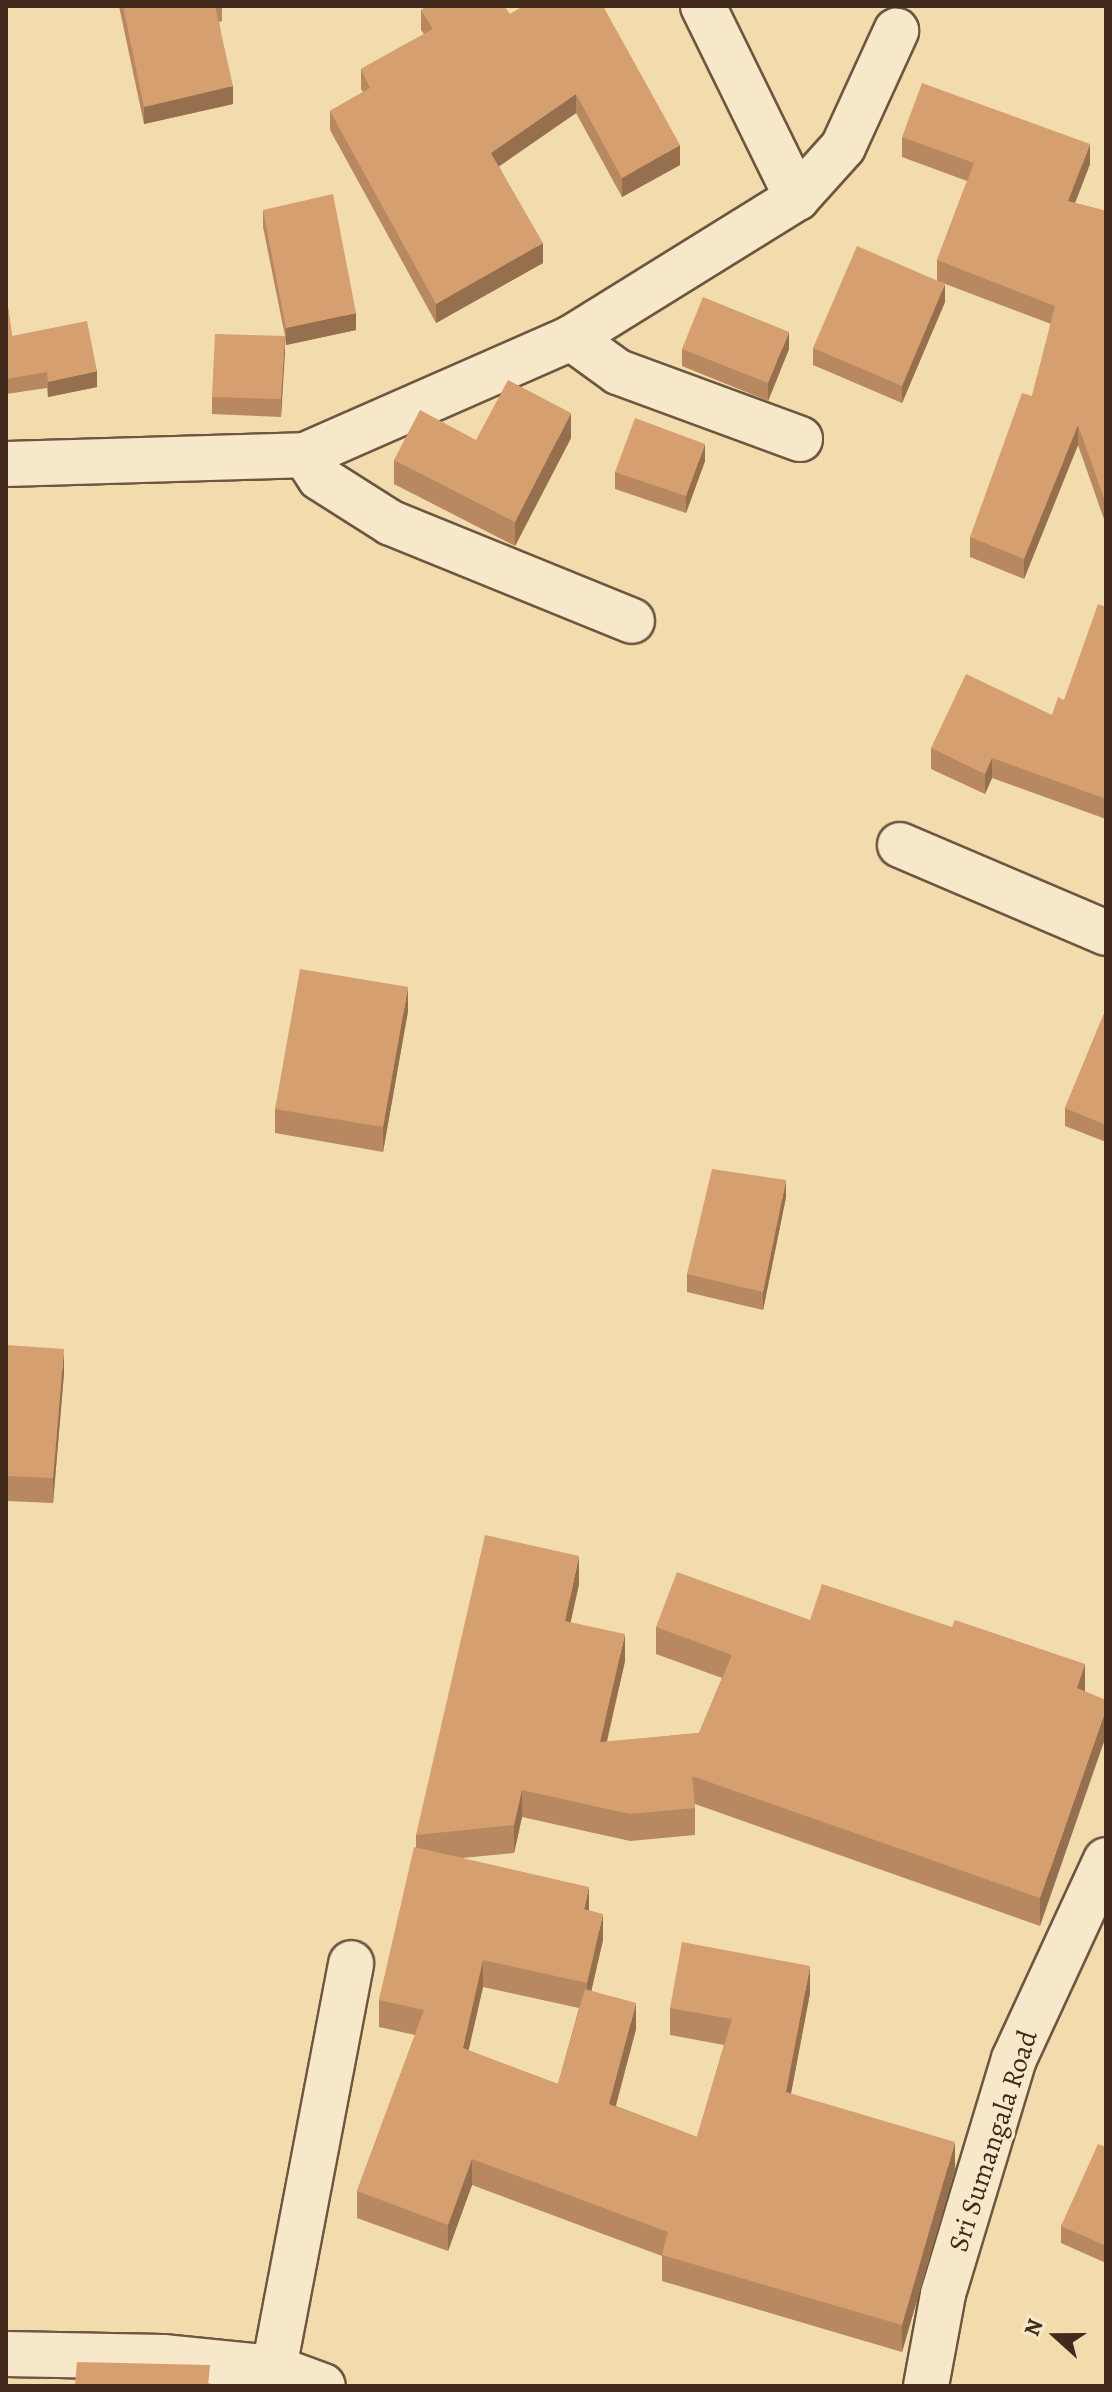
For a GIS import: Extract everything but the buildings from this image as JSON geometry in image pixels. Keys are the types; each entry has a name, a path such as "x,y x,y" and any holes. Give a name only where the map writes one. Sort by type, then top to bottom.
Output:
{"street":[{"path":"703,6 797,198"},
{"path":"6,464 305,455 571,338 797,198 843,147 896,31"},
{"path":"571,338 618,372 800,439"},
{"path":"305,455 320,478 391,523 632,621"},
{"path":"900,845 1106,933"},
{"name":"Sri Sumangala Road","path":"926,2386 943,2294 1014,2059 1106,1860"},
{"path":"274,2368 351,1963"},
{"path":"6,2354 163,2357 274,2368 323,2386"}]}
